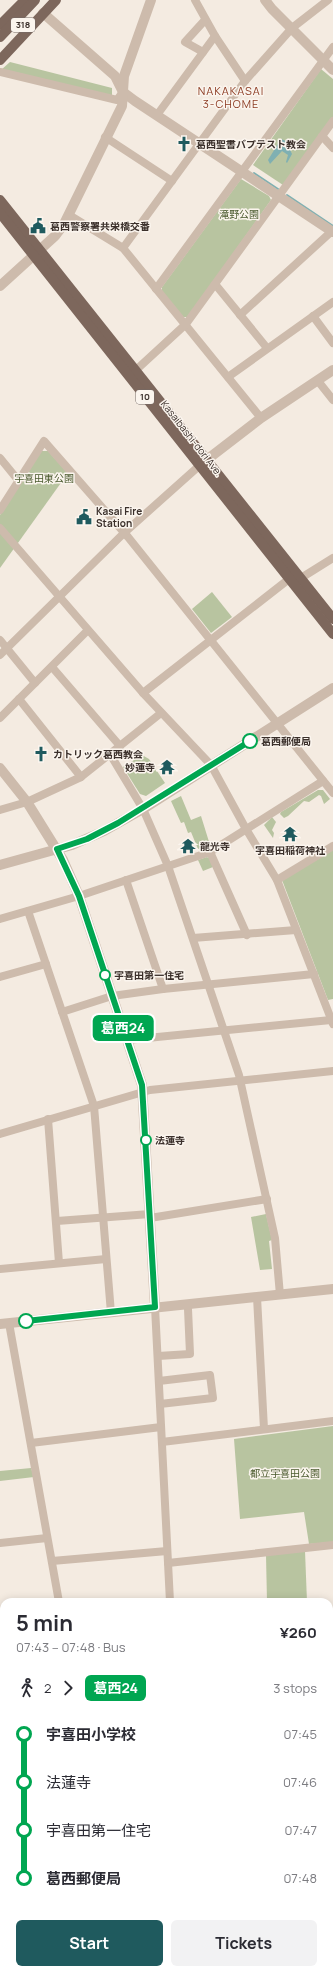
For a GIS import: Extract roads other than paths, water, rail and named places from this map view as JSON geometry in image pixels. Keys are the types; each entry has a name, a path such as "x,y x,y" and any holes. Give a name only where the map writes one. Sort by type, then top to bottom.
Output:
{"main road":[{"name":"318","path":"0,25 25,0"},
{"name":"318","path":"0,37 35,0"},
{"name":"318","path":"0,50 47,0"},
{"path":"0,60 56,0"},
{"name":"10","path":"0,200 37,253"},
{"name":"10","path":"0,213 37,253"},
{"name":"Kasaibashi-dori Ave.","path":"37,253 136,370 288,579 333,634"},
{"name":"Kasaibashi-dori Ave.","path":"37,253 203,463 301,578 333,619"}],"street":[{"path":"0,286 55,236 69,215 105,137 122,106 124,76 151,0"},
{"path":"195,0 215,36 245,81"},
{"path":"265,0 272,9 333,70"},
{"path":"124,248 245,81 292,28 328,0"},
{"path":"44,13 115,76 123,92 332,232 240,315"},
{"path":"203,52 185,42 206,20"},
{"path":"157,115 215,36"},
{"path":"156,289 243,173 333,47"},
{"path":"0,72 117,100 123,92"},
{"path":"136,370 186,324 333,121"},
{"path":"322,136 333,148"},
{"path":"105,137 172,181"},
{"path":"69,215 124,248 261,418"},
{"path":"215,284 267,348"},
{"path":"228,377 333,302"},
{"path":"313,316 333,342"},
{"path":"0,655 124,532 203,463 261,418 333,370"},
{"path":"318,381 333,400"},
{"path":"0,510 44,441 124,532 333,793"},
{"path":"0,458 18,480"},
{"path":"0,528 87,631 161,714 212,765 246,829 277,880 314,974 329,1003 332,1022 224,1030 127,1040"},
{"path":"301,578 333,558"},
{"path":"143,693 288,579"},
{"path":"0,718 87,631"},
{"path":"0,640 35,683"},
{"path":"52,667 120,746"},
{"path":"0,865 72,845 104,831 212,765 333,688"},
{"path":"19,699 81,777"},
{"path":"0,810 27,802 81,777 161,714"},
{"path":"110,754 143,808 168,866 241,1081 276,1238 280,1295"},
{"path":"0,768 27,802 57,849 79,896 143,1092 170,1598"},
{"path":"0,919 79,896 210,852 324,781"},
{"path":"277,880 333,846"},
{"path":"210,852 247,935"},
{"path":"126,880 163,989"},
{"path":"28,911 94,1106 111,1312"},
{"path":"193,938 296,930"},
{"path":"0,977 46,964"},
{"path":"62,1012 112,996 163,989 314,974"},
{"path":"0,1134 143,1092 333,1071"},
{"path":"48,1119 57,1221 59,1263"},
{"path":"57,1221 102,1217 150,1216 267,1199"},
{"path":"0,1269 106,1259"},
{"path":"58,1598 31,1444 4,1324 333,1289"},
{"path":"257,1297 264,1429"},
{"path":"158,1356 190,1354 188,1309"},
{"path":"159,1381 210,1375 212,1398 160,1404"},
{"path":"162,1442 333,1421"},
{"path":"31,1444 161,1427"},
{"path":"0,1543 47,1538"},
{"path":"168,1563 333,1545"},
{"path":"52,1561 167,1550"}],"water":[{"path":"281,139 286,141 292,154 287,163 288,155 282,151 270,164 268,160"}],"waterway":[{"path":"254,173 278,189"},
{"path":"287,195 333,226"}],"place":[{"name":"葛西聖書バプテスト教会","path":"184,144"},
{"name":"葛西警察署共栄橋交番","path":"38,226"},
{"name":"Kasai Fire Station","path":"84,517"},
{"name":"葛西郵便局","path":"250,741"},
{"name":"カトリック葛西教会","path":"41,754"},
{"name":"妙蓮寺","path":"167,767"},
{"name":"宇喜田稲荷神社","path":"290,834"},
{"name":"龍光寺","path":"188,846"},
{"name":"宇喜田第一住宅","path":"105,975"},
{"name":"法蓮寺","path":"146,1140"}],"district":[{"name":"NAKAKASAI 3-CHOME","path":"231,97"}],"park label":[{"name":"滝野公園","path":"239,214"},
{"name":"宇喜田東公園","path":"44,478"},
{"name":"都立宇喜田公園","path":"285,1473"}]}
